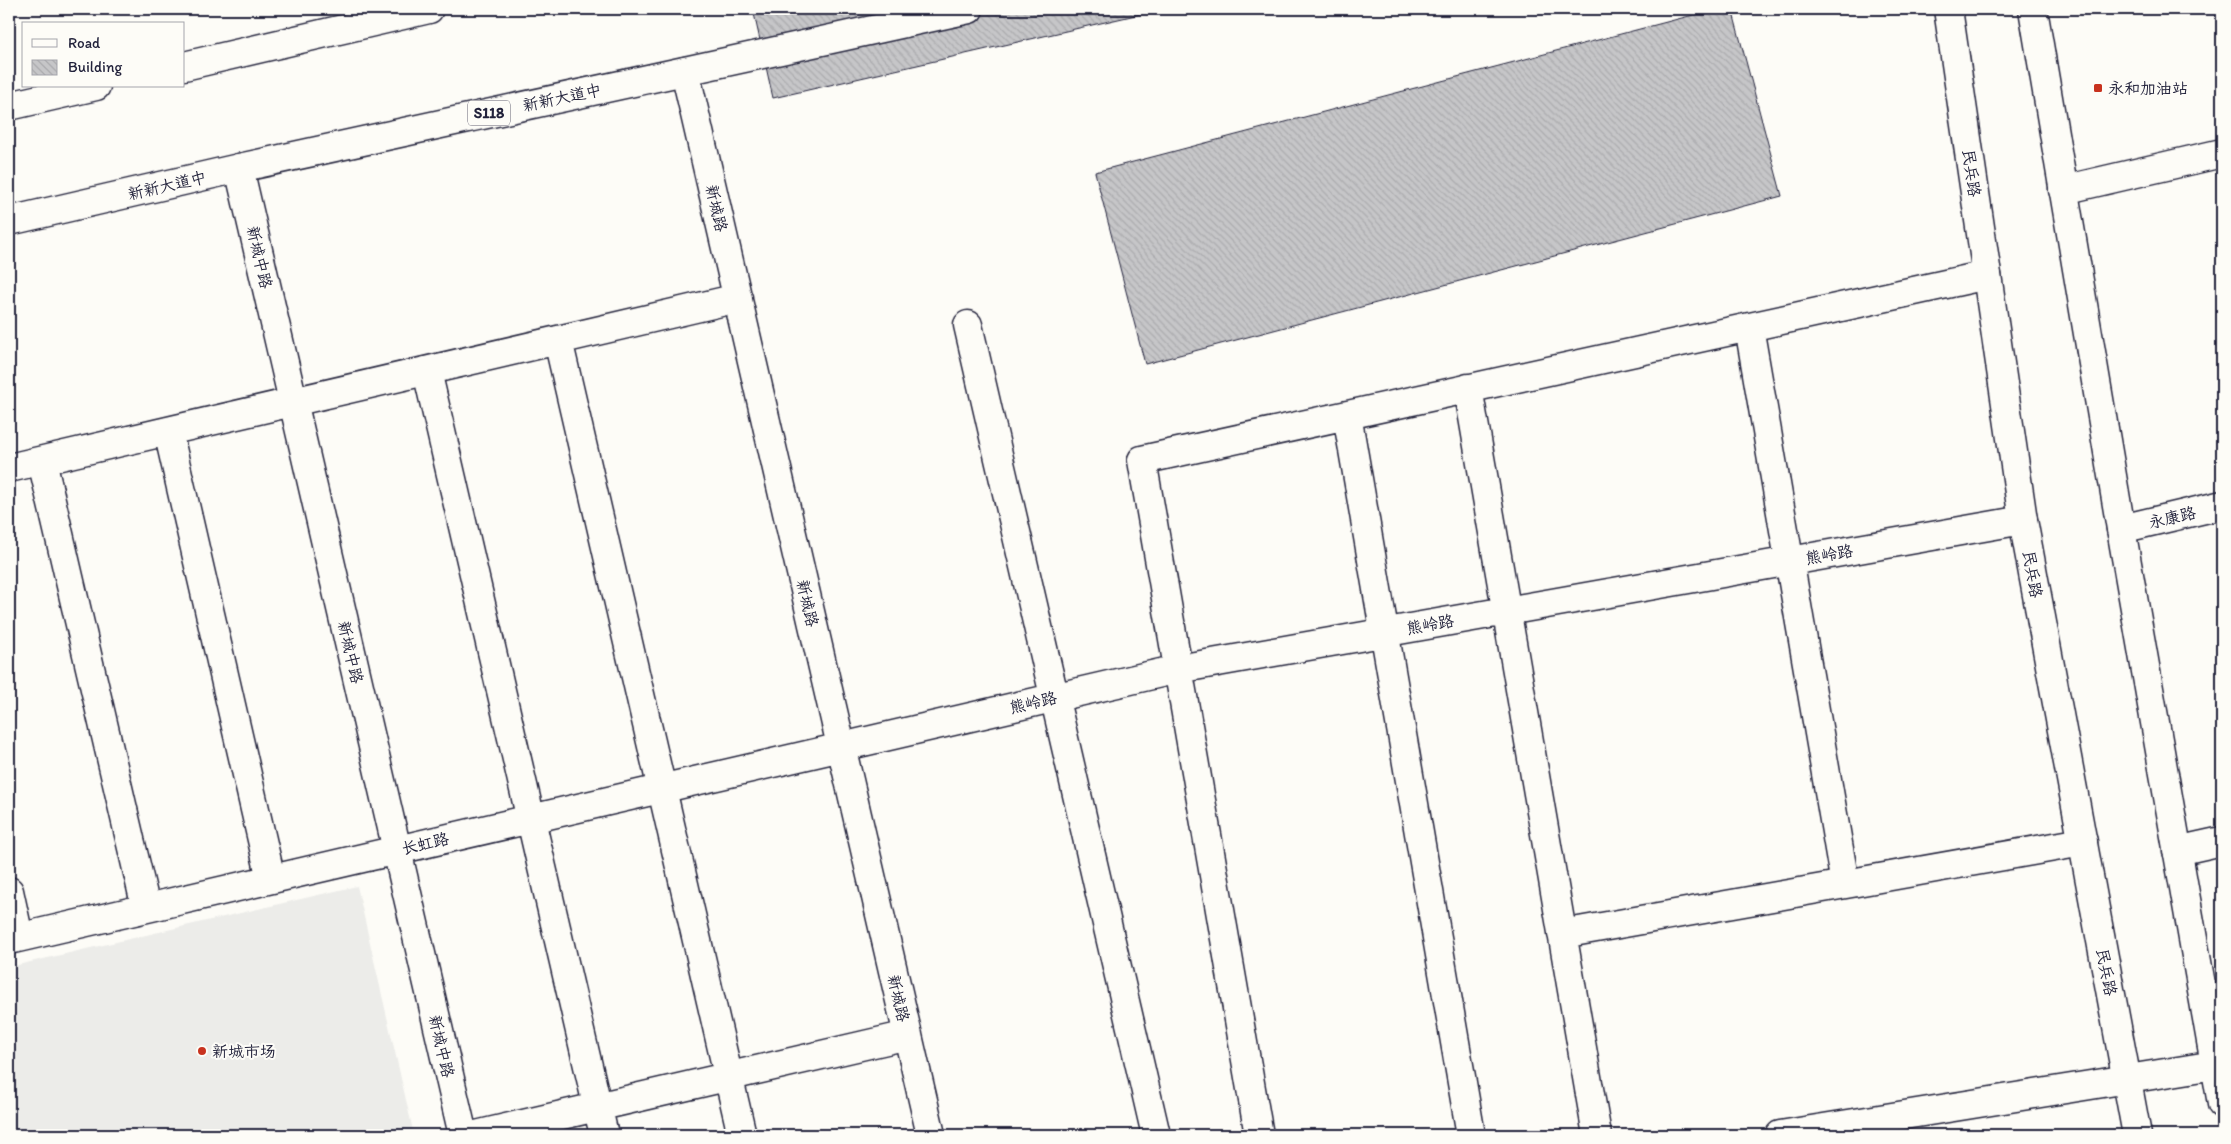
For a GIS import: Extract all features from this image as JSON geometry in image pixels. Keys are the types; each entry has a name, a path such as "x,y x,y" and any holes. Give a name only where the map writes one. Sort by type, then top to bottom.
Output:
{"street":[{"path":"185,66 429,9"},
{"name":"新新大道中","path":"9,221 239,168 969,9"},
{"name":"民兵路","path":"1948,9 2023,520 2137,1135"},
{"path":"2033,9 2121,529 2222,1104"},
{"name":"新城路","path":"685,71 931,1135"},
{"path":"9,106 87,88"},
{"path":"2063,190 2222,153"},
{"name":"新城中路","path":"239,168 463,1135"},
{"path":"1259,1135 1142,460 1987,275"},
{"path":"9,468 738,298"},
{"path":"968,325 1156,1135"},
{"path":"1749,327 1846,884"},
{"path":"558,340 742,1135"},
{"path":"427,370 604,1135"},
{"path":"1468,388 1598,1135"},
{"path":"1346,415 1471,1135"},
{"path":"168,431 271,879"},
{"path":"42,460 146,908"},
{"name":"永康路","path":"2121,529 2222,505"},
{"name":"熊岭路","path":"841,746 1178,668 2023,520"},
{"name":"长虹路","path":"14,939 841,746"},
{"path":"2177,851 2222,841"},
{"path":"1562,934 2083,842"},
{"path":"9,891 14,939"},
{"path":"476,1135 908,1035"},
{"path":"1780,1135 2215,1065"}],"shaded area":[{"name":"新城市场","path":"357,886 414,1135 9,1135 9,967"}],"building":[{"path":"753,9 1162,9 773,98"},
{"path":"1716,9 1732,9 1782,196 1145,364 1095,172"}],"place":[{"name":"永和加油站","path":"2098,88"},
{"name":"新城市场","path":"202,1051"}]}
